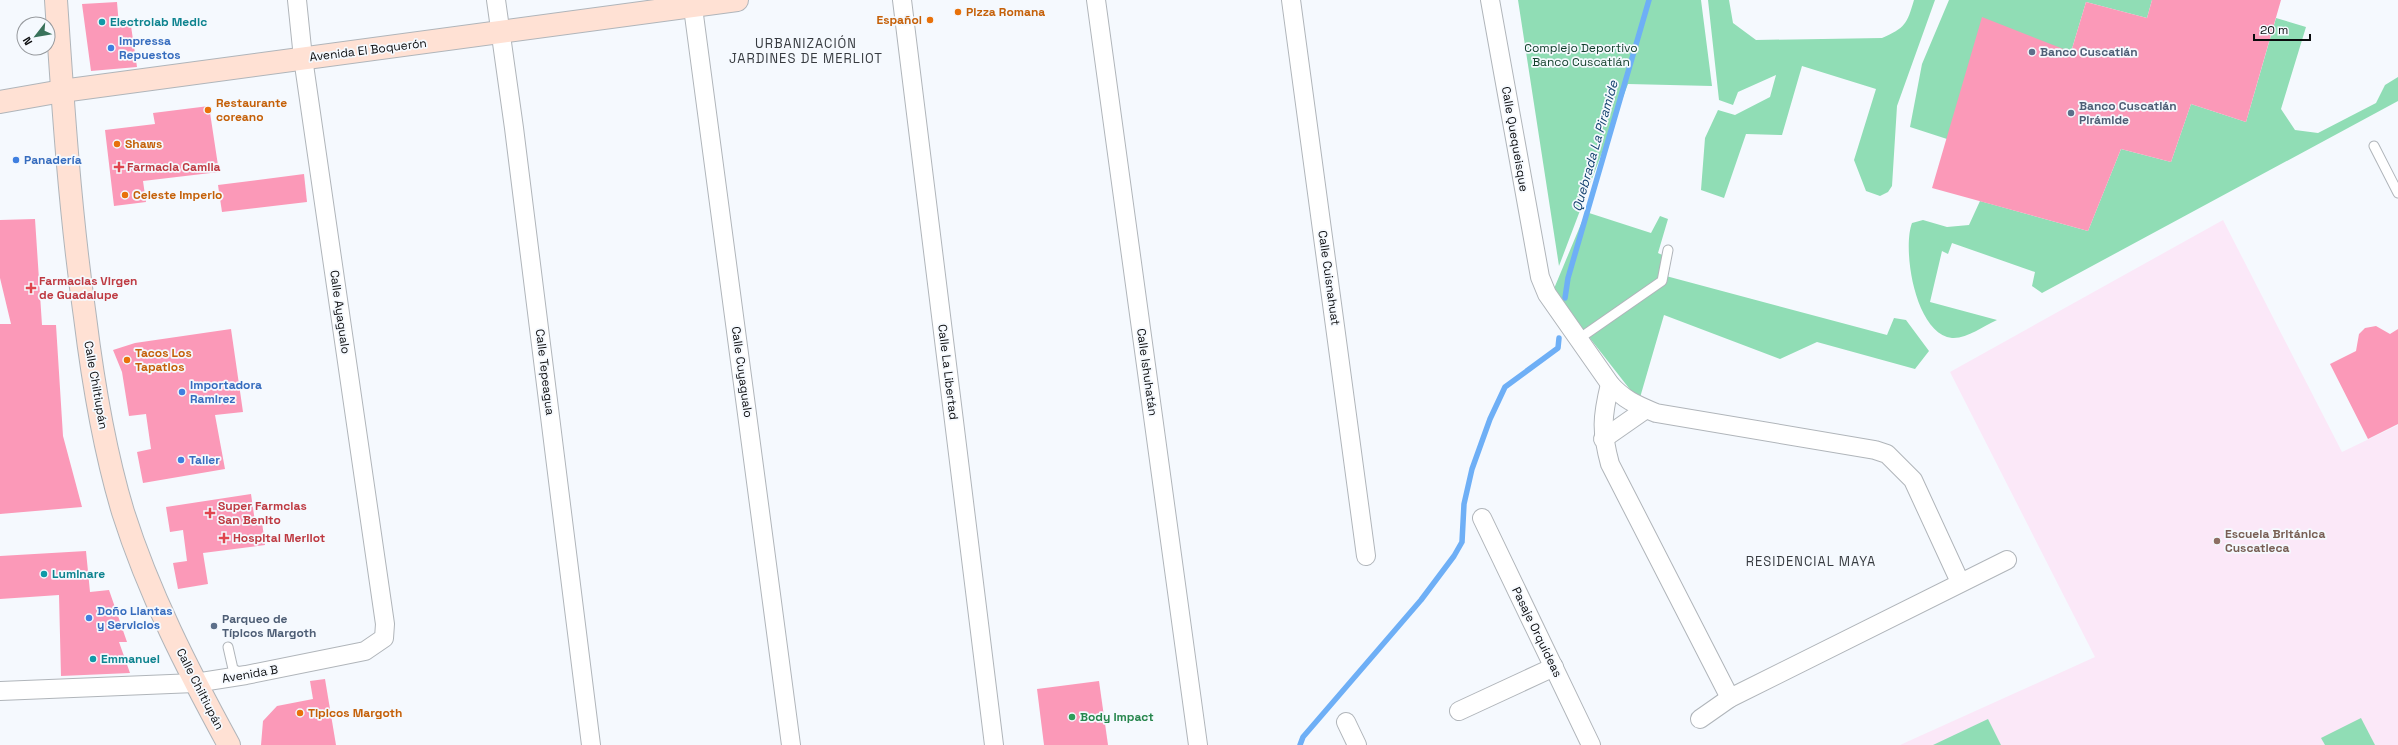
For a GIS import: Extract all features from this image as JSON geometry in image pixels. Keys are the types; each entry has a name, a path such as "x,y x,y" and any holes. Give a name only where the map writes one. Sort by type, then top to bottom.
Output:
{"main road":[{"name":"Calle Chiltiupán","path":"56,0 62,91 78,265 92,372 112,470 123,511 152,593 195,683 229,745"},
{"name":"Avenida El Boquerón","path":"0,102 62,91 502,32 692,3 737,0"}],"street":[{"name":"Calle Ayagualo","path":"297,0 303,58 385,624"},
{"name":"Calle Tepeagua","path":"496,0 502,32 591,745"},
{"name":"Calle La Libertad","path":"902,0 994,745"},
{"name":"Calle Ishuhatán","path":"1096,0 1198,745"},
{"name":"Calle Cuisnahuat","path":"1291,0 1366,556"},
{"name":"Calle Quequeisque","path":"1490,0 1540,277 1548,294 1580,338 1610,384 1626,400 1656,413 1875,450 1887,454 1913,480 1960,582"},
{"name":"Calle Cuyagualo","path":"692,3 791,745"},
{"path":"1610,384 1603,412 1603,439 1610,464 1730,698"},
{"path":"1603,439 1646,409"},
{"name":"Pasaje Orquídeas","path":"1482,518 1591,745"},
{"path":"1700,719 1730,698 1960,582 2007,560"},
{"name":"Avenida B","path":"0,691 195,683 246,675 365,651 384,638 385,624"},
{"path":"1459,711 1554,667"},
{"path":"1346,722 1357,745"}],"lane":[{"path":"2374,146 2398,193"},
{"path":"1580,338 1662,281 1668,250"},
{"path":"228,647 233,669 246,675"}],"shaded area":[{"name":"Escuela Británica Cuscatleca","path":"2223,220 2342,452 2398,425 2398,745 1900,745 2095,657 1950,372"}],"green space":[{"name":"Complejo Deportivo Banco Cuscatlán","path":"1518,0 1701,0 1712,86 1628,84 1559,266"},
{"path":"1708,0 1729,0 1733,23 1756,40 1882,38 1896,31 1904,24 1907,20 1914,0 1935,0 1897,106 1892,186 1888,192 1880,196 1866,191 1854,160 1876,89 1802,66 1782,135 1746,134 1724,198 1701,190 1705,138 1718,110 1735,115 1770,97 1776,75 1738,92 1733,105 1719,100"},
{"path":"1949,0 2152,0 2147,18 2086,2 2071,52 1947,139 1910,127 1922,64"},
{"path":"2276,18 2306,27 2281,109 2295,130 2318,133 2376,103 2385,85 2398,77 2398,101 2042,293 2032,286 2035,272 1952,243 1948,254 1942,251 1930,302 1997,320 1958,338 1952,338 1939,333 1929,322 1920,307 1914,289 1909,251 1909,235 1912,223 1923,220 1947,227 1969,225 1980,201 2088,231 2121,149 2171,162 2191,104 2246,122"},
{"path":"1586,212 1651,233 1660,216 1668,219 1658,253 1671,259 1666,276 1887,335 1894,318 1906,320 1929,351 1915,369 1817,342 1780,359 1664,315 1639,401 1553,291"},
{"path":"2361,718 2375,745 2325,745 2321,738"},
{"path":"1988,719 2001,745 1933,745"}],"building":[{"name":"Banco Cuscatlán Pirámide","path":"2152,0 2281,0 2246,122 2191,104 2171,162 2121,149 2088,231 1932,188 1982,17 2071,52 2086,2 2147,18"},
{"name":"Impressa Repuestos","path":"117,2 119,26 131,26 137,67 91,71 82,4"},
{"path":"209,106 219,172 143,181 146,202 114,206 105,130 155,124 153,113"},
{"path":"304,174 307,202 222,212 218,185"},
{"path":"35,219 42,325 56,325 63,436 82,507 0,514 0,324 11,324 0,278 0,220"},
{"path":"2376,326 2390,334 2398,329 2398,424 2368,439 2330,364 2356,351 2359,334 2365,328"},
{"name":"Importadora Ramirez","path":"231,329 243,412 215,415 225,469 143,483 137,452 151,449 146,414 129,416 122,372 113,350 135,343"},
{"path":"251,494 255,522 262,522 265,545 203,553 208,584 178,589 173,563 187,561 183,530 170,532 166,507"},
{"path":"86,551 90,592 109,590 127,642 119,642 130,673 61,676 59,595 0,599 0,556"},
{"name":"Tipicos Margoth","path":"325,679 336,745 261,745 263,721 277,706 313,699 310,681"},
{"name":"Body Impact","path":"1099,681 1108,745 1044,745 1037,689"}],"waterway":[{"name":"Quebrada La Piramide","path":"1565,298 1568,278 1649,0"},
{"path":"1300,745 1303,737 1421,600 1454,556 1462,542 1464,504 1472,469 1490,419 1505,387 1558,348 1559,338"}],"place":[{"name":"Pizza Romana","path":"958,12"},
{"name":"Español","path":"930,20"},
{"name":"Electrolab Medic","path":"102,22"},
{"name":"Impressa Repuestos","path":"111,48"},
{"name":"Banco Cuscatlán","path":"2032,52"},
{"name":"Restaurante coreano","path":"208,110"},
{"name":"Banco Cuscatlán Pirámide","path":"2071,113"},
{"name":"Shaws","path":"117,144"},
{"name":"Panadería","path":"16,160"},
{"name":"Farmacia Camila","path":"119,167"},
{"name":"Celeste Imperio","path":"125,195"},
{"name":"Farmacias Virgen de Guadalupe","path":"31,288"},
{"name":"Tacos Los Tapatios","path":"127,360"},
{"name":"Importadora Ramirez","path":"182,392"},
{"name":"Taller","path":"181,460"},
{"name":"Super Farmcias San Benito","path":"210,513"},
{"name":"Hospital Merliot","path":"224,538"},
{"name":"Escuela Británica Cuscatleca","path":"2217,541"},
{"name":"Luminare","path":"44,574"},
{"name":"Doño Llantas y Servicios","path":"89,618"},
{"name":"Parqueo de Típicos Margoth","path":"214,626"},
{"name":"Emmanuel","path":"93,659"},
{"name":"Tipicos Margoth","path":"300,713"},
{"name":"Body Impact","path":"1072,717"}],"district":[{"name":"URBANIZACIÓN JARDINES DE MERLIOT","path":"806,50"},
{"name":"RESIDENCIAL MAYA","path":"1811,561"}]}
